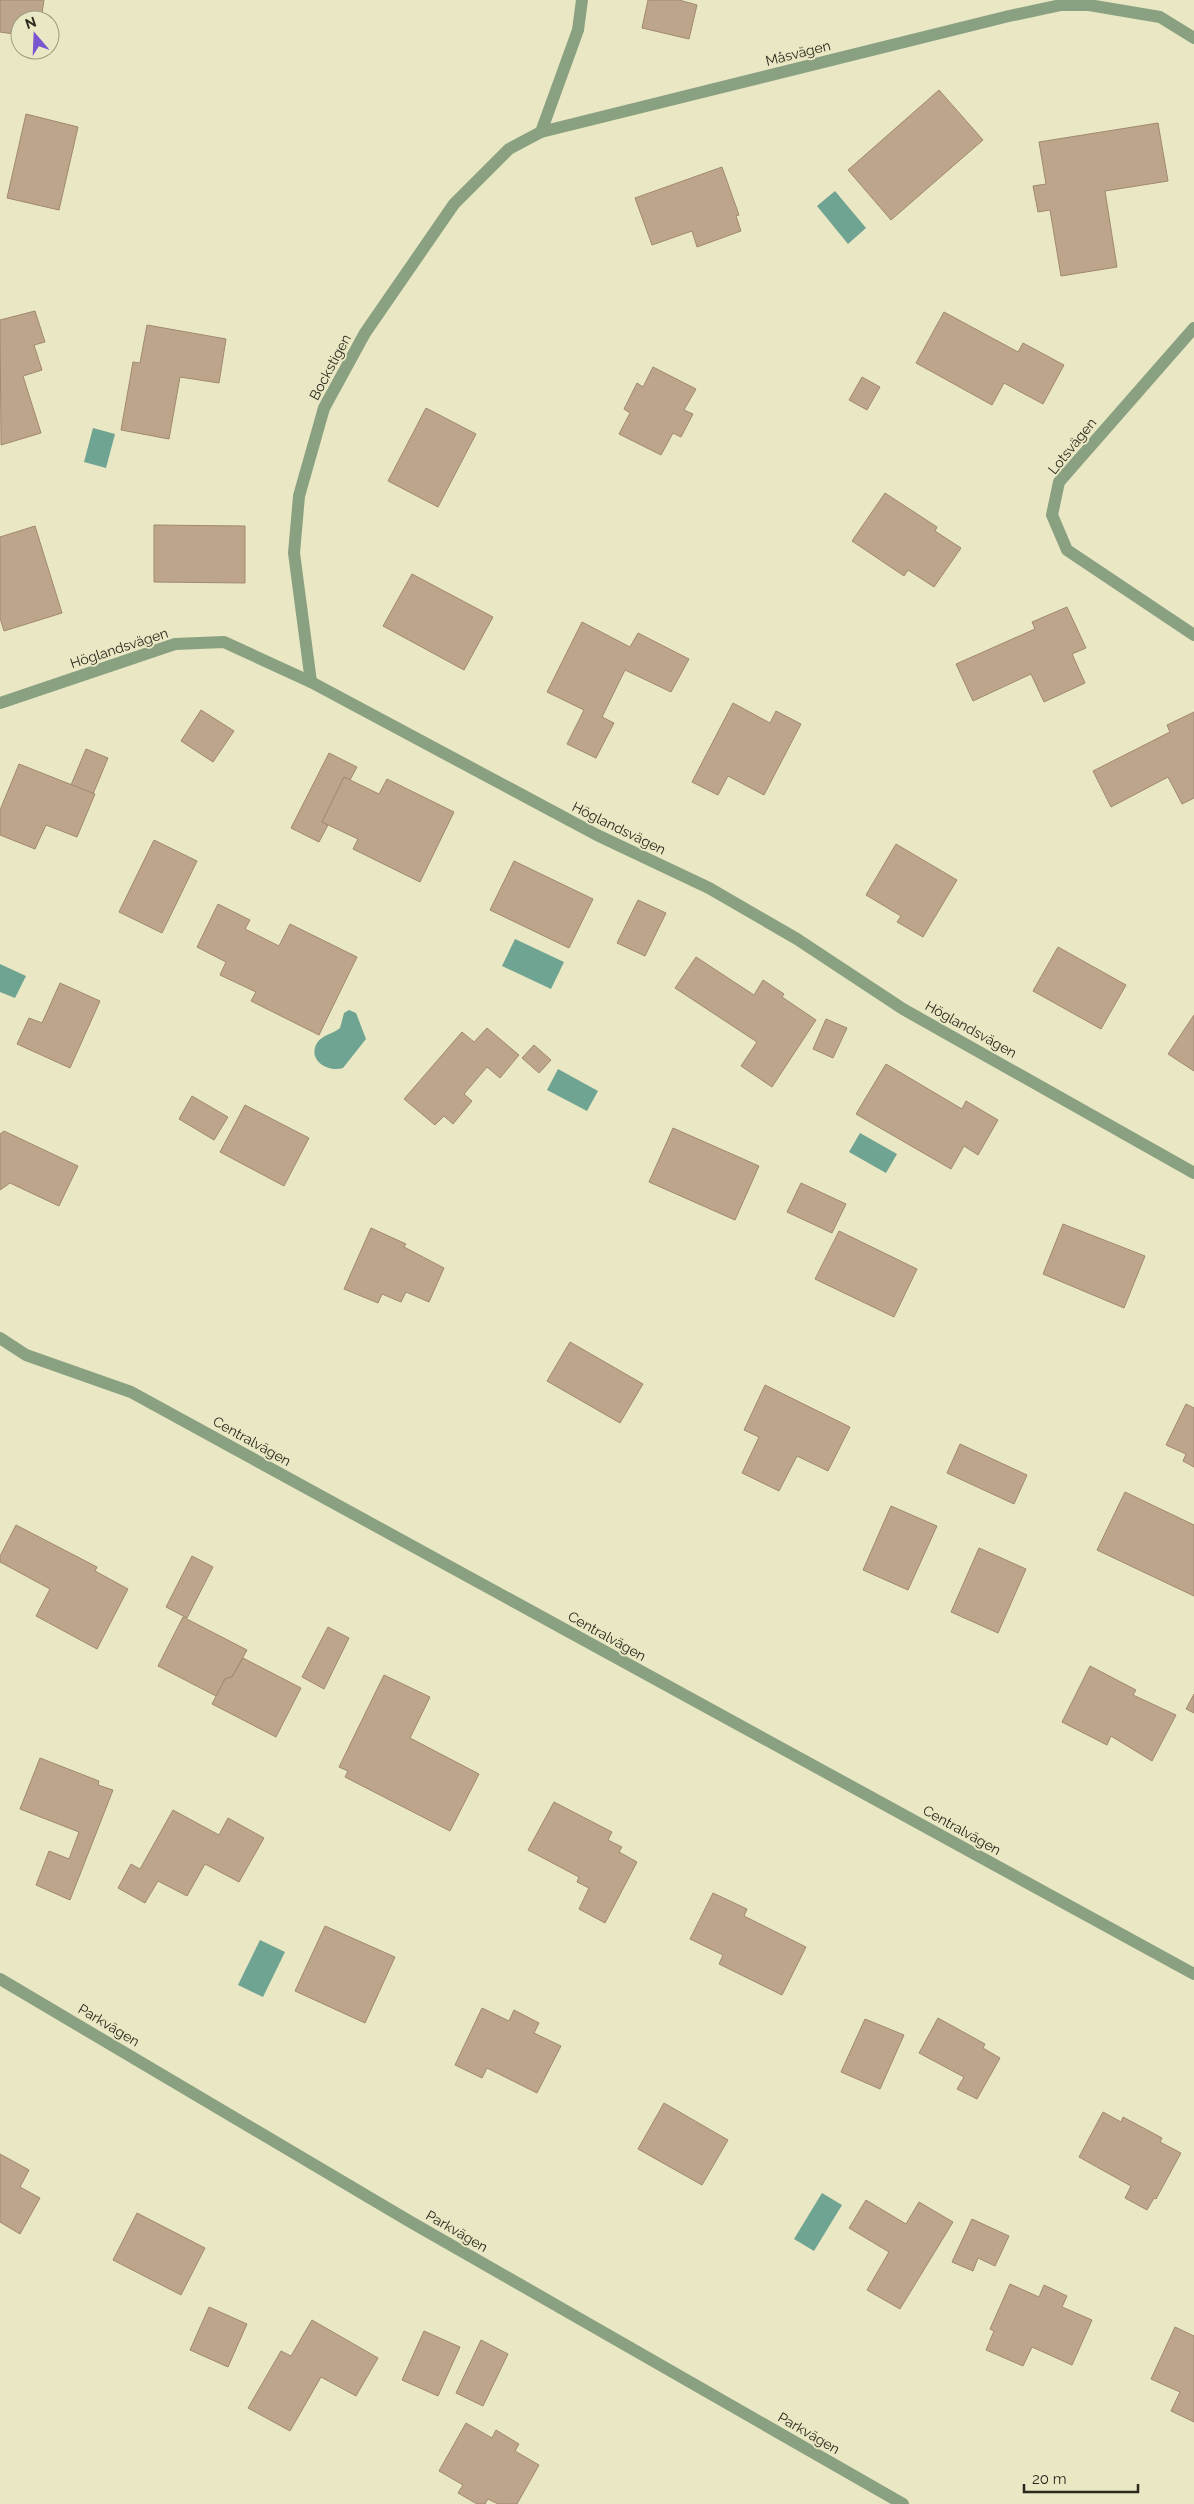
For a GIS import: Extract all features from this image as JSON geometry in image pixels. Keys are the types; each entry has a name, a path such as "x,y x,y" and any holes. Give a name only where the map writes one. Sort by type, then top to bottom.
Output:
{"street":[{"path":"542,132 578,30 582,0"},
{"name":"Måsvägen","path":"542,132 1009,16 1061,5 1089,5 1160,17 1194,38"},
{"name":"Bockstigen","path":"311,682 294,553 299,496 324,408 365,332 454,204 509,149 542,132"},
{"name":"Lotsvägen","path":"1194,328 1059,482 1052,515 1067,550 1194,635"},
{"name":"Höglandsvägen","path":"0,703 175,644 224,642 311,682 597,835 709,888 797,939 903,1009 1194,1173"},
{"name":"Centralvägen","path":"0,1338 26,1355 131,1392 1194,1974"},
{"name":"Parkvägen","path":"0,1980 409,2221 903,2504"}],"water":[{"path":"835,191 866,228 848,244 817,206"},
{"path":"93,428 115,434 106,468 84,462"},
{"path":"515,939 564,962 551,989 502,966"},
{"path":"0,964 26,976 15,998 0,992"},
{"path":"349,1010 356,1013 366,1039 343,1068 331,1069 317,1060 315,1049 317,1043 322,1038 340,1028 344,1013"},
{"path":"558,1069 598,1091 587,1111 547,1090"},
{"path":"860,1133 897,1154 886,1173 849,1152"},
{"path":"260,1940 285,1952 263,1997 238,1985"},
{"path":"822,2193 842,2205 814,2251 794,2239"}],"building":[{"path":"0,0 44,0 42,10 10,10 10,34 0,32"},
{"path":"648,0 679,0 697,5 689,39 642,28"},
{"path":"939,90 983,140 891,220 848,170"},
{"path":"26,114 78,127 59,210 7,198"},
{"path":"1158,123 1168,181 1105,191 1117,267 1061,276 1050,210 1038,212 1033,186 1046,184 1039,142"},
{"path":"722,167 739,215 736,216 741,231 697,247 692,231 652,245 635,198"},
{"path":"35,311 45,342 34,345 42,370 23,376 41,433 1,445 0,320"},
{"path":"944,312 1018,352 1023,343 1064,365 1043,404 1004,383 992,405 916,363"},
{"path":"147,325 226,339 219,383 180,377 169,439 121,430 133,362 140,363"},
{"path":"653,367 696,389 684,410 693,414 681,437 673,433 661,455 619,434 630,413 624,409 637,383 643,387"},
{"path":"862,377 880,387 867,410 849,400"},
{"path":"426,408 476,434 438,507 388,481"},
{"path":"885,493 937,527 935,531 961,548 934,587 908,570 904,576 852,541"},
{"path":"154,525 245,526 245,583 154,582"},
{"path":"35,526 62,613 4,631 0,618 0,537"},
{"path":"412,574 493,617 464,670 383,626"},
{"path":"1067,607 1086,648 1072,654 1085,683 1044,702 1031,674 973,701 956,664 1035,629 1032,622"},
{"path":"582,622 630,647 638,633 689,659 671,692 625,670 602,717 614,723 596,758 567,744 584,710 547,692"},
{"path":"733,703 770,723 776,711 801,724 764,795 728,776 718,795 692,782"},
{"path":"201,710 234,731 213,762 181,741"},
{"path":"1194,712 1194,798 1182,804 1168,777 1111,807 1093,771 1170,732 1167,725"},
{"path":"86,749 108,758 93,794 71,785"},
{"path":"329,753 357,767 350,780 344,777 322,822 328,825 319,842 291,828"},
{"path":"19,764 95,794 77,837 46,825 35,849 0,835 0,810"},
{"path":"344,777 379,794 387,779 454,812 420,882 353,849 358,839 322,822"},
{"path":"154,840 197,861 162,933 119,912"},
{"path":"896,844 957,880 923,937 897,922 901,916 866,895"},
{"path":"514,861 593,899 569,948 490,910"},
{"path":"638,900 666,913 645,956 617,943"},
{"path":"218,904 250,920 245,929 279,946 290,924 357,957 319,1035 251,1001 256,992 220,975 226,962 197,947"},
{"path":"1058,947 1126,985 1101,1029 1033,991"},
{"path":"696,957 754,995 763,980 784,994 782,997 816,1020 772,1087 741,1066 757,1042 675,988"},
{"path":"60,983 100,1001 70,1068 17,1044 29,1018 42,1023"},
{"path":"1194,1015 1194,1071 1168,1054"},
{"path":"826,1019 847,1028 833,1058 813,1049"},
{"path":"487,1028 519,1055 500,1078 487,1067 464,1094 472,1101 453,1124 444,1116 435,1125 404,1099 462,1032 474,1042"},
{"path":"534,1045 551,1060 539,1073 522,1058"},
{"path":"886,1064 962,1109 966,1101 998,1120 978,1155 964,1146 951,1169 856,1114"},
{"path":"192,1096 228,1117 214,1140 179,1119"},
{"path":"245,1105 309,1138 284,1186 220,1152"},
{"path":"673,1128 759,1166 735,1220 649,1182"},
{"path":"4,1131 78,1166 59,1206 10,1183 0,1190 0,1134"},
{"path":"801,1183 846,1204 832,1233 787,1212"},
{"path":"1063,1224 1145,1256 1124,1308 1043,1274"},
{"path":"371,1228 406,1244 404,1247 444,1268 429,1302 406,1292 401,1302 382,1294 378,1303 344,1289"},
{"path":"839,1231 917,1269 894,1317 815,1279"},
{"path":"570,1342 643,1384 620,1423 547,1381"},
{"path":"765,1385 850,1427 828,1471 797,1456 779,1491 742,1473 759,1437 744,1430"},
{"path":"1186,1404 1194,1408 1194,1467 1183,1461 1186,1454 1166,1445"},
{"path":"960,1444 1027,1475 1014,1504 947,1473"},
{"path":"1125,1492 1194,1525 1194,1596 1097,1550"},
{"path":"891,1506 937,1526 908,1590 863,1570"},
{"path":"16,1525 97,1567 95,1571 128,1589 97,1649 36,1616 50,1589 0,1562 0,1556"},
{"path":"979,1548 1026,1569 998,1633 951,1612"},
{"path":"192,1556 213,1567 187,1618 166,1607"},
{"path":"183,1617 247,1650 232,1677 225,1679 216,1696 158,1666"},
{"path":"328,1627 349,1638 324,1689 302,1677"},
{"path":"243,1658 301,1688 276,1737 212,1704 225,1679 232,1677"},
{"path":"1090,1666 1136,1690 1133,1695 1176,1715 1152,1761 1111,1736 1107,1745 1062,1722"},
{"path":"384,1675 430,1697 410,1738 479,1774 450,1831 345,1777 348,1771 339,1767"},
{"path":"1194,1694 1194,1713 1186,1709"},
{"path":"40,1758 99,1781 98,1785 113,1790 70,1900 36,1885 49,1851 69,1859 79,1832 20,1809"},
{"path":"554,1802 612,1832 608,1840 622,1847 619,1852 637,1862 605,1923 579,1909 589,1888 577,1882 579,1877 528,1850"},
{"path":"173,1810 219,1835 228,1818 264,1838 239,1882 205,1864 187,1896 158,1881 145,1903 118,1888 131,1864 140,1869"},
{"path":"713,1893 747,1909 744,1916 806,1947 782,1995 719,1964 723,1955 690,1939"},
{"path":"325,1926 395,1957 365,2023 295,1991"},
{"path":"482,2008 509,2021 514,2010 539,2023 534,2033 561,2046 537,2093 487,2068 482,2078 455,2065"},
{"path":"938,2018 985,2044 983,2048 1000,2058 977,2099 957,2089 964,2077 919,2053"},
{"path":"865,2019 904,2035 880,2089 841,2072"},
{"path":"664,2103 728,2140 702,2185 638,2149"},
{"path":"1103,2112 1121,2122 1123,2117 1162,2138 1160,2142 1181,2153 1156,2199 1154,2198 1147,2210 1125,2198 1131,2186 1079,2157"},
{"path":"0,2154 29,2170 20,2187 40,2198 20,2234 0,2222"},
{"path":"866,2200 906,2224 919,2202 953,2222 900,2309 867,2290 889,2252 849,2228"},
{"path":"137,2213 205,2248 181,2295 113,2260"},
{"path":"972,2219 1009,2236 995,2266 978,2258 973,2271 952,2262"},
{"path":"1010,2284 1039,2297 1044,2285 1067,2296 1062,2307 1092,2320 1072,2365 1032,2347 1023,2366 986,2350 994,2331 990,2329"},
{"path":"209,2307 247,2324 228,2367 190,2350"},
{"path":"312,2320 378,2358 356,2396 321,2377 290,2431 248,2408 281,2351 291,2356"},
{"path":"1175,2327 1194,2336 1194,2422 1171,2411 1180,2392 1151,2379"},
{"path":"424,2331 460,2347 438,2396 402,2380"},
{"path":"481,2340 508,2354 483,2406 456,2393"},
{"path":"466,2423 492,2438 496,2430 519,2444 515,2451 539,2465 517,2504 498,2504 488,2499 485,2504 477,2504 458,2493 463,2485 439,2471"}]}
